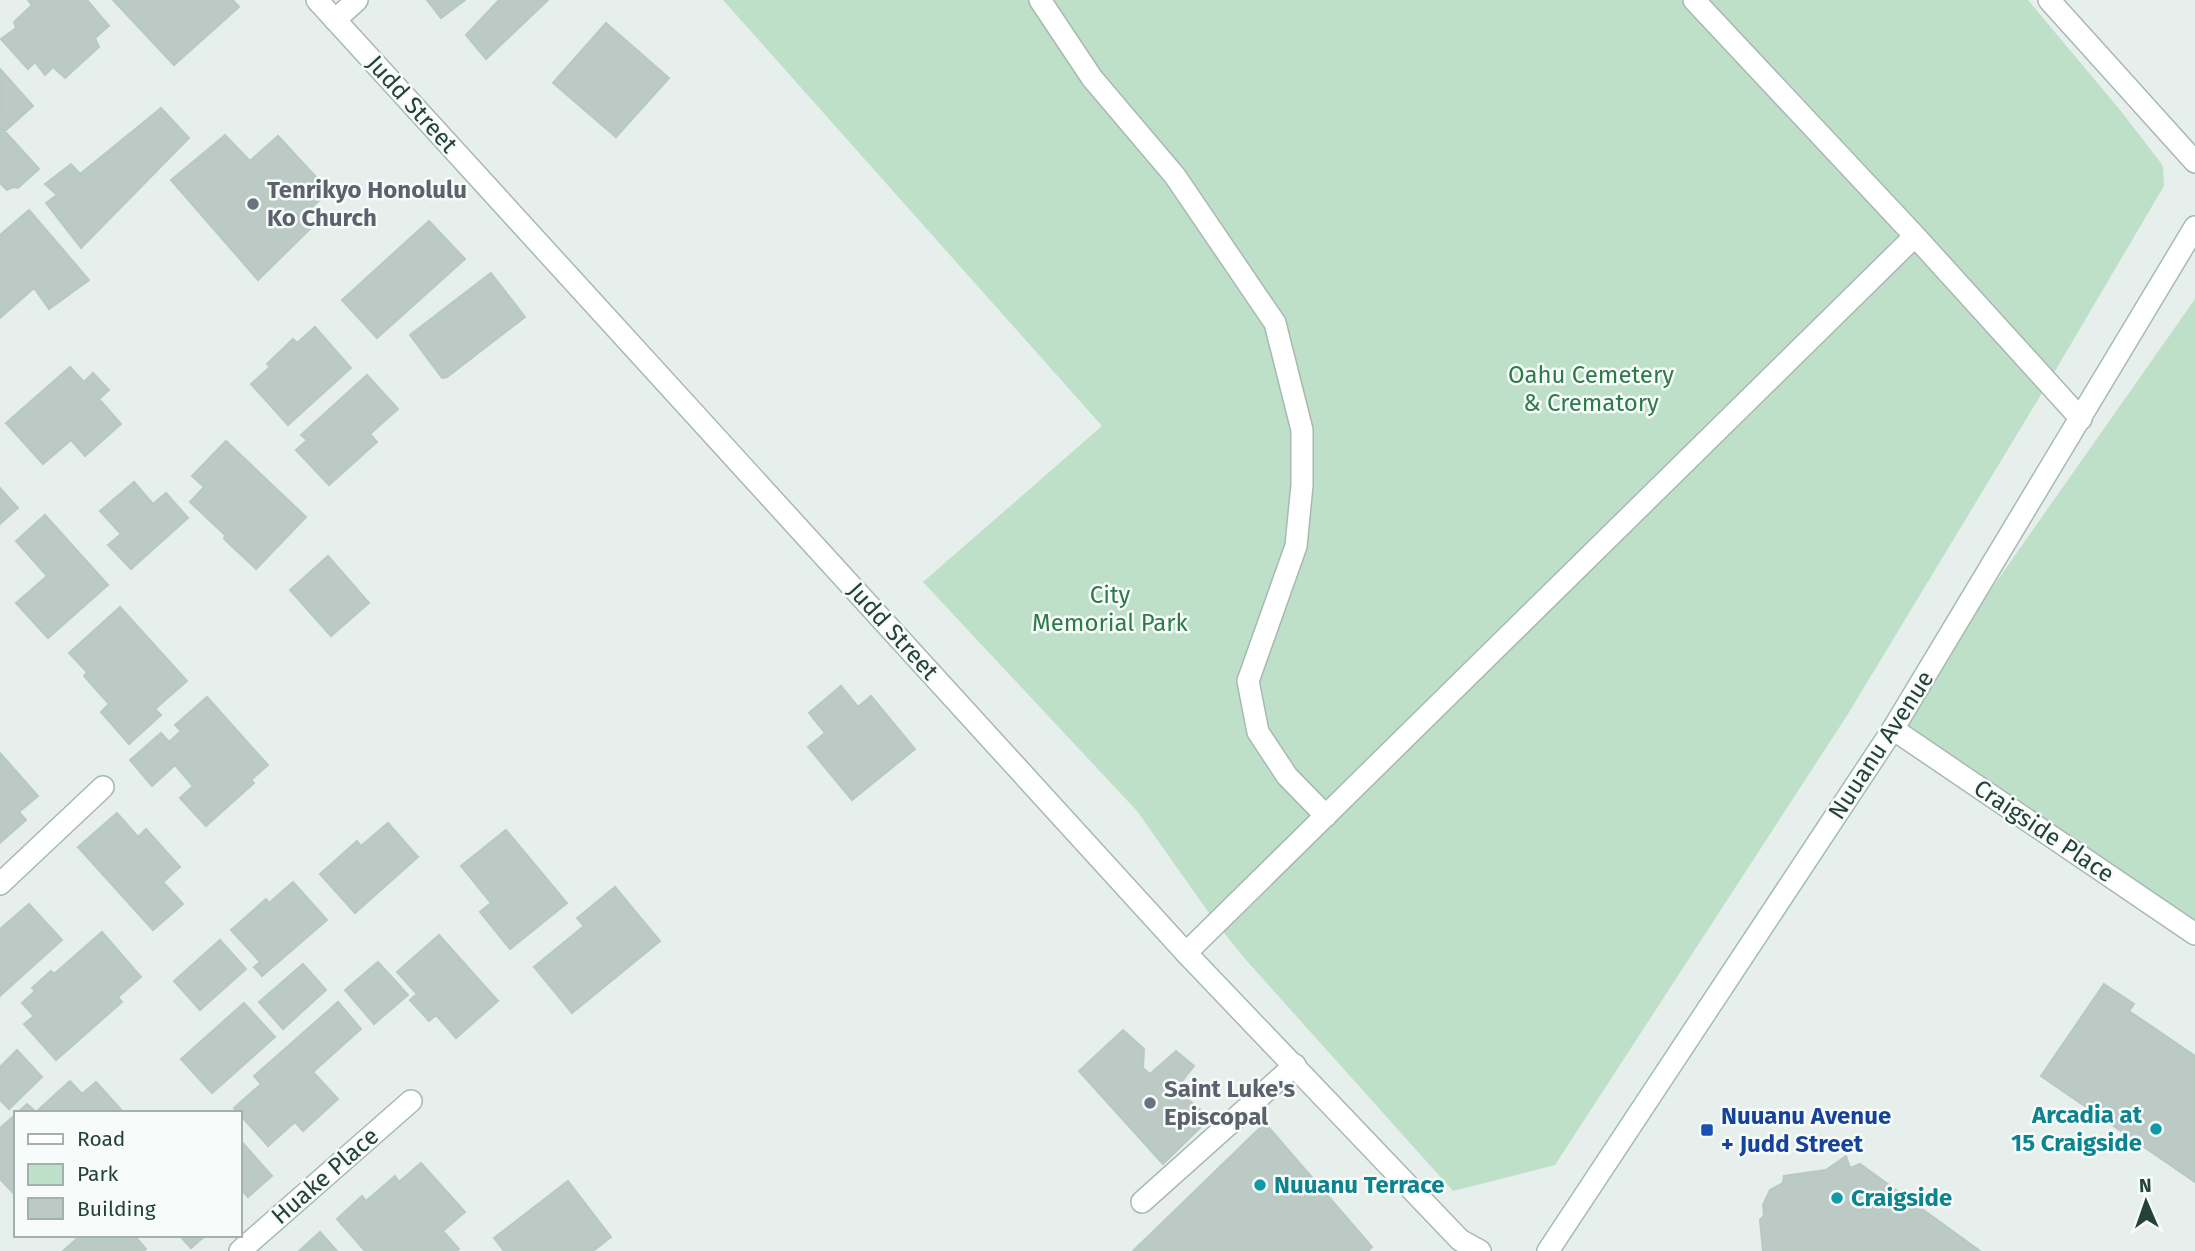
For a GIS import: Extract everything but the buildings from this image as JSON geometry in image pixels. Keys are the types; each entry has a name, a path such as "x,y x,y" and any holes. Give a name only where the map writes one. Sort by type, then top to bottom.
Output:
{"street":[{"name":"Judd Street","path":"317,0 1186,953 1460,1240 1480,1251"},
{"path":"335,19 357,0"},
{"path":"1040,0 1092,78 1175,176 1275,323 1301,430 1302,485 1296,546 1248,681 1258,732 1287,776 1326,816"},
{"path":"1694,0 1915,236 2081,419"},
{"path":"2049,0 2195,162"},
{"name":"Nuuanu Avenue","path":"1548,1251 1893,729 2195,227"},
{"path":"1186,953 1915,236"},
{"name":"Craigside Place","path":"1893,729 2195,934"},
{"path":"0,884 103,787"},
{"path":"1142,1202 1294,1065"},
{"name":"Huake Place","path":"240,1251 411,1101"}],"green space":[{"name":"Oahu Cemetery & Crematory","path":"723,0 2028,0 2161,163 2164,186 1848,714 1555,1165 1453,1191 1246,960 1216,923 1137,811 923,582 1102,426"},
{"path":"2195,299 2195,934 1893,729"}],"place":[{"name":"Tenrikyo Honolulu Ko Church","path":"253,204"},
{"name":"Saint Luke's Episcopal","path":"1150,1103"},
{"name":"Arcadia at 15 Craigside","path":"2156,1129"},
{"name":"Nuuanu Avenue + Judd Street","path":"1707,1130"},
{"name":"Nuuanu Terrace","path":"1260,1185"},
{"name":"Craigside","path":"1837,1198"}],"park label":[{"name":"City Memorial Park","path":"1110,609"}]}
